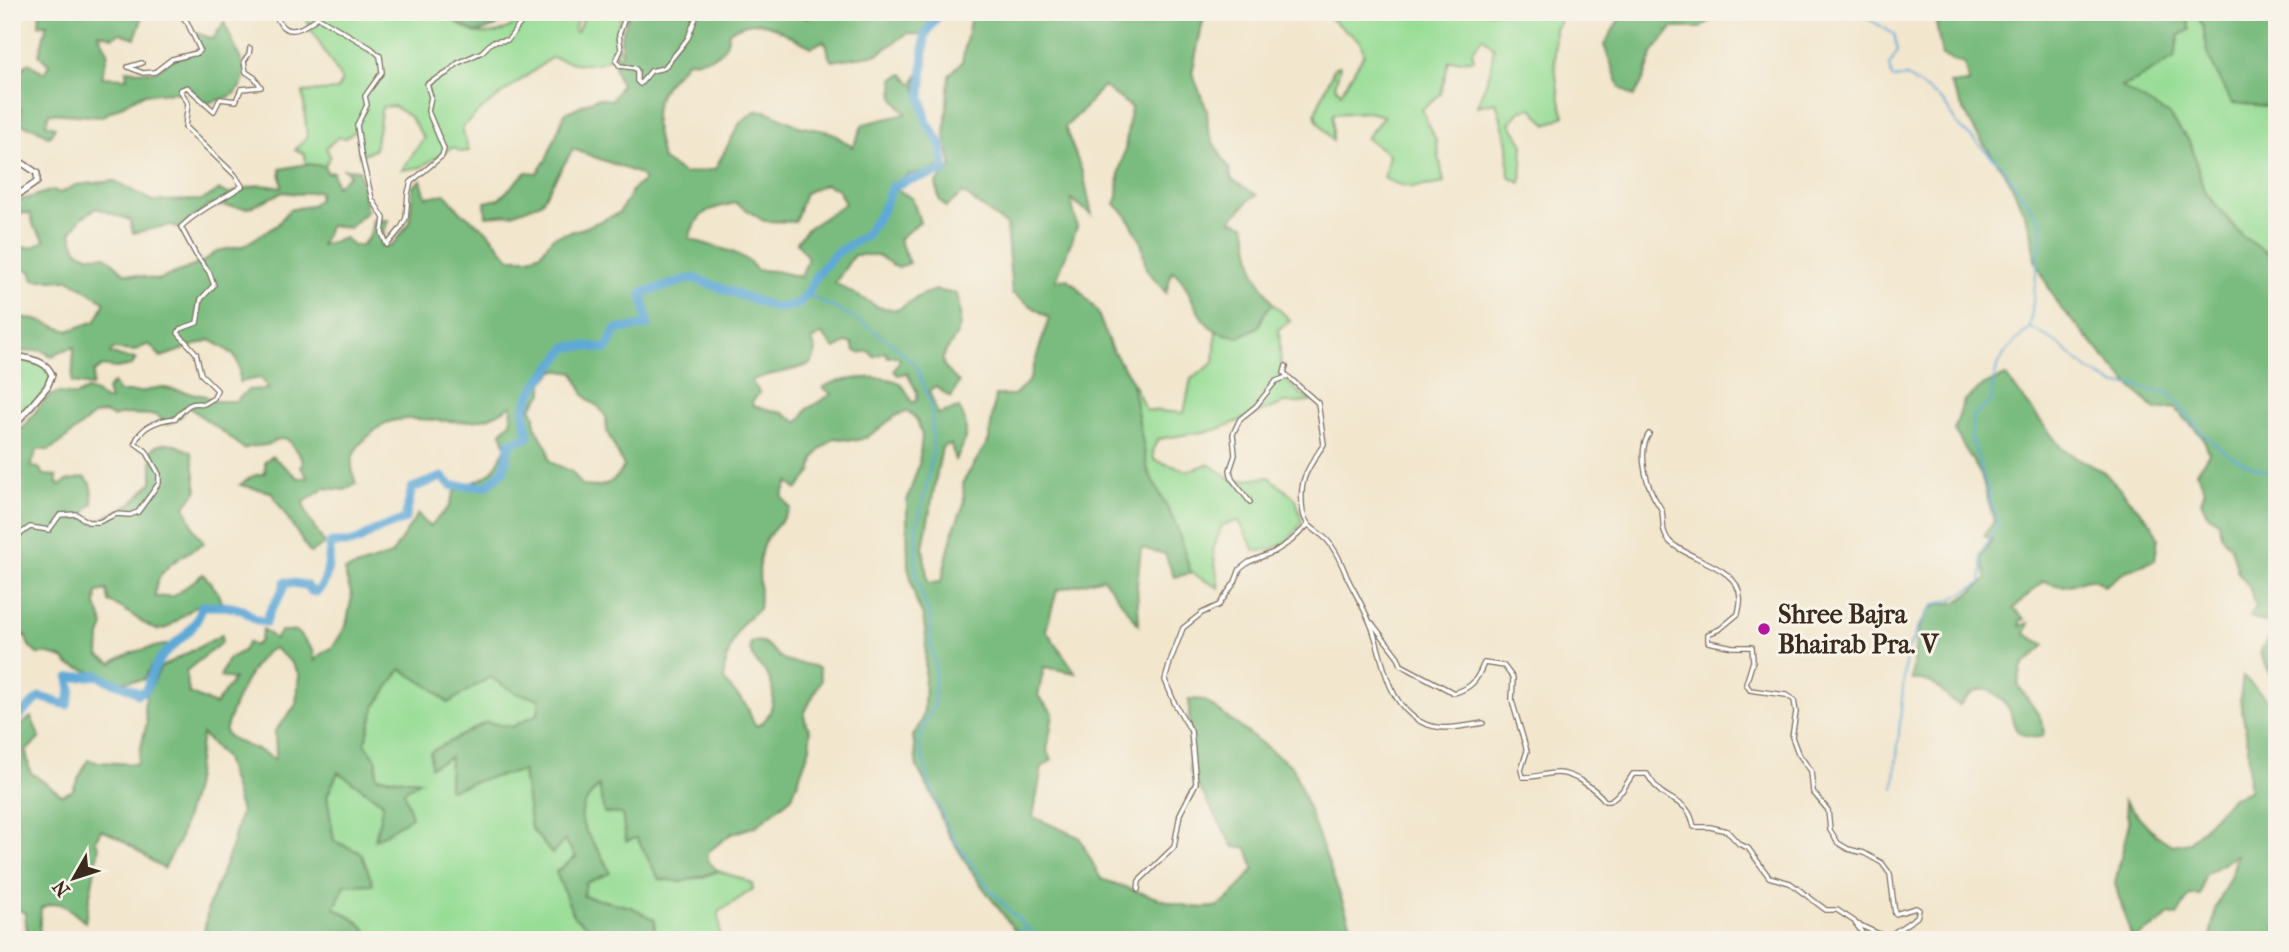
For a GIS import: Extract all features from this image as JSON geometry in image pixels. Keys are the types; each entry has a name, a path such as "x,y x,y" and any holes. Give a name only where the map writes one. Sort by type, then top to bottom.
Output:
{"main road":[{"path":"12,156 37,173 37,182 12,198"},
{"path":"12,355 42,362 50,367 52,375 47,387 12,429"}],"street":[{"path":"142,63 128,67 143,73 155,72 172,59 200,50 187,22 178,12"},
{"path":"273,12 283,27 289,29 299,29 318,17 371,48 380,57 382,72 365,96 367,105 357,125 363,166 372,199 384,218 382,233 387,244 406,218 411,182 442,156 444,149 428,111 430,97 426,84 447,73 458,63 482,52 492,42 508,40 525,17 543,12"},
{"path":"627,12 619,35 621,50 616,61 620,66 635,68 637,81 640,83 651,71 664,68 682,46 698,12"},
{"path":"12,540 30,527 49,530 60,515 76,514 88,522 99,522 116,514 130,515 138,512 159,483 159,474 146,452 135,443 136,440 144,429 166,419 176,418 189,404 204,404 214,398 217,390 201,374 196,353 178,333 180,329 197,323 201,299 214,285 181,227 242,186 235,175 185,127 188,103 180,90 187,87 214,111 220,99 236,100 241,89 261,87 255,78 246,72 244,61 250,48"},
{"path":"1286,366 1284,373 1287,377 1318,403 1324,444 1302,478 1303,508 1308,526 1332,548 1371,625 1382,666 1392,690 1412,716 1436,728 1448,729 1483,723"},
{"path":"1250,502 1232,479 1230,470 1235,455 1233,434 1247,411 1256,406 1276,381 1287,377"},
{"path":"1371,625 1372,623 1398,657 1401,666 1454,693 1465,690 1476,682 1484,663 1504,666 1513,678 1512,701 1527,751 1521,770 1523,777 1568,774 1610,802 1622,791 1633,774 1647,774 1662,793 1675,799 1691,812 1694,827 1727,831 1739,844 1748,848 1769,877 1790,883 1826,911 1837,910 1856,923 1889,936 1917,916 1919,910 1916,908 1895,915 1890,874 1882,863 1864,853 1847,849 1838,843 1830,830 1828,810 1813,792 1811,771 1798,754 1792,737 1796,712 1794,700 1786,695 1750,690 1746,684 1753,660 1752,647 1733,647 1708,642 1709,634 1720,629 1738,614 1741,597 1737,586 1717,566 1686,554 1668,540 1662,526 1662,510 1652,494 1643,455 1644,441 1649,434"},
{"path":"1138,890 1139,881 1174,846 1180,814 1196,783 1191,731 1165,680 1179,636 1183,628 1198,616 1219,605 1235,582 1240,569 1249,562 1274,552 1308,526"},
{"path":"1856,923 1867,940"}],"green space":[{"path":"40,12 140,12 141,22 135,38 120,33 113,37 98,33 108,52 102,77 127,78 126,70 155,72 172,59 201,48 194,32 213,39 224,22 246,72 232,96 205,104 186,86 179,92 143,94 101,117 49,113 46,124 55,127 49,137 37,129 20,124 21,109 12,110 12,86 21,85 20,70 29,63 44,73 49,65 39,55 47,24 39,25"},
{"path":"317,12 440,14 470,31 488,34 502,31 523,20 551,24 562,19 567,12 579,12 574,31 577,32 586,12 623,12 615,35 618,50 612,57 587,64 552,57 494,100 462,128 469,151 461,152 453,147 421,167 402,170 424,138 410,117 394,106 382,107 375,149 359,156 359,135 355,131 345,138 339,137 326,147 330,156 325,166 306,164 305,154 295,150 307,137 303,92 337,90 342,80 305,16"},
{"path":"441,12 513,12 496,26 476,33"},
{"path":"630,12 798,12 807,18 818,12 917,12 931,23 923,31 923,35 908,33 878,54 832,61 823,41 812,47 772,26 752,23 741,26 729,32 720,53 686,62 659,96 655,114 662,159 684,174 715,169 740,123 755,111 766,111 799,126 830,132 853,147 863,124 906,114 894,99 893,79 903,74 913,84 918,73 916,87 927,123 940,144 941,166 927,173 909,174 891,187 912,198 920,222 899,239 909,263 898,268 877,255 854,255 835,283 878,307 897,310 923,294 936,290 957,294 959,329 943,360 949,373 959,382 951,398 935,386 929,391 938,414 959,408 965,422 966,435 955,460 951,444 942,447 923,547 928,583 941,582 953,531 964,504 963,482 989,440 995,395 1014,395 1029,381 1049,318 1012,293 1006,225 963,193 946,207 939,199 936,183 952,167 945,135 949,75 962,62 970,21 967,12 1205,12 1192,73 1207,110 1208,129 1229,168 1232,180 1257,195 1231,220 1245,225 1255,273 1273,304 1265,312 1259,326 1239,337 1225,334 1217,331 1202,318 1179,276 1172,271 1166,293 1146,269 1141,241 1127,216 1115,204 1131,107 1103,86 1065,127 1084,177 1092,215 1071,199 1077,227 1056,280 1067,279 1075,285 1097,311 1111,348 1131,379 1148,471 1176,525 1191,573 1174,577 1165,554 1141,548 1137,585 1139,625 1103,578 1057,590 1046,630 1076,673 1044,667 1038,696 1053,713 1047,751 1052,760 1042,767 1033,817 1079,837 1101,879 1144,894 1195,907 1209,908 1225,902 1254,869 1247,848 1234,847 1190,772 1189,699 1204,700 1293,767 1351,925 1364,940 1022,940 976,878 946,830 917,767 913,736 924,710 926,636 908,566 907,501 919,464 922,436 917,420 908,411 865,438 834,438 820,450 814,459 811,472 797,490 788,482 782,496 790,508 761,551 759,609 742,624 726,661 725,681 747,707 757,726 767,717 773,697 768,676 751,653 751,643 761,642 785,660 819,668 821,680 804,714 810,730 810,748 792,797 756,826 731,834 708,852 708,861 718,871 682,882 659,879 637,838 626,841 622,814 604,813 599,786 582,810 585,829 610,873 586,883 583,896 631,907 655,920 654,940 611,940 574,917 556,872 576,857 565,840 552,854 531,828 523,771 449,790 450,757 431,767 430,752 486,722 512,727 538,714 540,699 516,693 490,677 448,703 433,689 401,669 375,707 365,743 377,760 376,777 420,781 404,791 412,817 375,840 383,803 338,772 327,796 334,841 361,853 373,884 345,885 334,908 361,925 372,940 203,940 208,907 229,855 241,812 225,758 202,734 194,788 179,841 164,869 126,842 101,830 95,841 99,847 85,922 65,906 49,905 41,908 41,940 28,940 25,913 12,906 12,732 31,717 40,738 26,751 30,772 62,795 72,791 88,760 137,764 147,722 144,707 146,696 161,667 222,635 222,642 186,671 189,693 215,705 234,679 220,677 228,659 243,651 248,642 254,646 260,641 263,629 275,639 281,631 296,631 313,650 315,661 333,647 346,626 352,596 344,571 391,555 418,514 429,527 449,507 454,492 490,473 506,447 501,432 511,422 512,405 478,420 455,422 408,419 380,426 359,445 353,455 352,466 356,484 345,490 325,488 303,503 309,519 325,544 310,553 271,492 240,485 253,476 265,473 265,462 272,456 298,478 308,478 301,467 303,460 287,439 244,449 188,406 181,416 167,425 157,415 94,415 59,444 49,450 37,450 31,467 39,468 44,475 57,476 57,484 61,485 66,481 85,477 91,484 93,504 87,509 85,516 98,521 132,503 152,482 152,449 168,443 192,453 197,490 185,506 194,529 204,543 170,564 159,579 155,597 174,596 203,574 217,591 222,605 196,606 167,628 157,630 109,602 107,590 97,592 96,605 104,626 100,636 99,656 112,663 135,652 175,643 156,659 143,680 110,682 96,673 69,665 63,658 37,654 29,646 25,635 12,642 12,438 42,403 58,393 75,396 87,390 104,400 110,400 107,390 113,383 119,392 142,392 160,387 205,396 214,401 236,401 248,390 269,389 261,378 239,382 237,360 210,340 161,357 149,344 133,351 113,349 110,353 136,359 132,365 116,368 102,366 94,372 92,386 72,383 74,347 53,357 41,350 21,352 12,347 12,334 15,329 12,315 41,321 68,331 96,321 105,302 70,280 34,280 31,271 21,268 21,297 12,301 12,248 33,247 45,240 34,227 30,213 16,214 18,201 53,190 60,193 76,185 115,181 152,201 203,200 219,190 228,194 259,185 282,187 280,169 306,164 325,166 327,173 333,172 336,186 350,175 344,169 359,170 367,211 349,228 330,225 321,245 345,238 354,246 362,245 370,236 373,220 388,220 380,245 391,246 409,224 413,186 421,180 426,197 445,194 460,211 488,232 509,258 530,258 541,253 553,237 584,228 619,213 633,189 644,180 640,174 573,149 541,203 512,214 486,216 485,202 499,199 526,172 537,173 546,160 565,113 597,98 612,100 621,85 615,70 614,56 622,54 621,36","holes":["825,184 838,189 845,204 807,229 797,242 808,258 801,277 756,270 751,263 735,253 689,238 696,222 706,212 736,203 764,221 795,222 805,193","319,191 319,199 312,205 289,210 277,225 243,246 217,251 201,263 158,280 124,273 106,256 82,254 71,233 81,218 97,208 130,220 133,233 171,225 179,228 210,205 248,208 283,192 299,194","822,334 835,349 852,343 854,350 859,353 869,351 874,357 885,352 888,357 897,356 900,359 894,371 898,375 907,373 917,392 917,400 912,403 898,382 868,378 837,382 823,388 832,394 807,409 797,422 783,413 753,406 752,401 760,393 751,381 808,365 816,352 812,340","555,370 574,373 584,395 599,407 606,417 607,432 624,466 617,477 596,487 583,486 571,471 552,463 548,449 535,426 531,407 543,393 543,383","274,648 291,662 299,674 296,705 275,731 274,759 234,740 225,732 237,698 259,661"]},
{"path":"1321,12 1566,12 1555,28 1557,83 1564,116 1547,125 1532,108 1521,110 1510,123 1523,144 1521,183 1509,177 1508,144 1496,102 1477,106 1490,72 1494,48 1483,37 1472,51 1474,60 1449,61 1441,93 1422,110 1436,140 1444,183 1413,187 1399,185 1384,178 1389,154 1366,138 1384,116 1368,112 1333,114 1333,141 1317,120 1315,113 1335,67 1340,66 1335,86 1341,93 1364,54 1360,41"},
{"path":"1621,12 1723,12 1700,28 1672,28 1653,52 1634,97 1620,87 1604,45"},
{"path":"1934,12 2191,12 2187,16 2190,30 2179,35 2174,58 2121,87 2169,115 2191,144 2204,191 2243,237 2277,259 2277,678 2270,673 2260,653 2274,625 2250,617 2256,607 2249,587 2238,572 2231,547 2221,535 2218,521 2207,514 2201,501 2205,490 2197,472 2209,453 2203,437 2175,408 2156,410 2133,389 2057,304 2035,260 2031,229 2009,179 1976,133 1950,84 1969,83 1964,64 1942,56"},
{"path":"2191,12 2195,12 2203,26 2209,58 2232,102 2277,107 2277,259 2243,237 2204,191 2191,144 2120,87 2137,80 2179,35"},
{"path":"2195,12 2277,12 2277,107 2232,103 2209,58 2203,26"},
{"path":"1273,304 1290,320 1279,330 1283,372 1292,386 1312,401 1284,403 1216,430 1158,439 1153,451 1154,460 1188,471 1208,464 1235,481 1269,477 1296,499 1302,522 1293,535 1278,547 1255,551 1239,521 1222,525 1213,550 1219,588 1191,573 1176,525 1148,471 1131,379 1146,410 1184,413 1191,379 1214,363 1216,331 1239,337 1259,326 1265,312"},
{"path":"12,358 43,365 51,372 50,386 12,430"},
{"path":"2006,376 2063,450 2104,472 2151,523 2158,537 2155,560 2128,570 2104,586 2093,579 2067,586 2043,581 2013,609 2025,619 2020,621 2020,626 2029,623 2025,634 2045,645 2022,666 2018,684 2042,722 2043,736 2039,737 2019,732 2009,709 1991,692 1979,690 1960,705 1934,685 1912,680 1917,638 1925,616 1940,604 1954,603 1964,598 1987,579 1981,557 1992,539 1984,536 1994,521 1981,475 1954,430 1964,401 1986,384"},
{"path":"401,669 433,689 447,703 490,677 516,693 540,699 538,714 512,727 486,722 431,766 450,757 449,790 523,770 531,828 551,853 565,840 576,857 556,872 602,936 611,940 372,940 361,925 334,908 345,885 372,884 361,853 334,841 327,796 337,771 384,804 376,839 404,791 419,781 376,777 377,760 365,743 375,707"},
{"path":"2243,676 2277,709 2277,742 2270,758 2266,788 2277,795 2277,940 2210,940 2215,909 2232,873 2237,855 2205,875 2200,895 2190,895 2177,916 2170,914 2132,939 2115,883 2129,823 2124,801 2157,836 2172,845 2190,842 2231,798 2249,791 2248,744 2240,699"},
{"path":"599,785 622,814 627,841 637,837 659,879 701,878 718,871 752,884 753,889 719,912 720,940 654,940 655,920 631,907 583,896 581,810 584,802"}],"waterway":[{"path":"12,722 40,697 67,705 71,690 69,678 99,675 138,694 146,690 158,662 195,623 202,606 237,608 257,620 266,622 285,582 306,585 316,592 320,588 326,577 331,543 350,543 405,519 412,488 442,477 452,486 487,486 504,470 510,443 528,437 524,415 528,400 567,347 607,349 615,330 648,325 642,293 693,278 776,308 797,305 835,254 866,235 883,209 892,187 945,171 941,144 927,123 921,97 925,35 940,12"},
{"path":"1863,12 1862,15 1894,34 1898,51 1890,64 1892,78 1907,77 1942,100 1957,124 2001,165 2042,223 2030,328 2001,359 1994,377 1991,401 1974,416 1971,436 1998,525 1980,555 1981,583 1954,598 1934,605 1919,625 1906,654 1894,789"},
{"path":"807,294 856,319 889,341 915,364 931,405 933,450 916,527 916,577 931,621 930,643 935,662 935,685 934,706 925,723 919,744 929,781 955,841 991,891 1027,928 1045,940"},
{"path":"2031,328 2056,342 2087,369 2115,385 2137,385 2148,390 2169,393 2192,422 2228,454 2258,469 2277,474"},
{"path":"1005,940 1016,931 1025,929"}],"place":[{"name":"Shree Bajra Bhairab Pra. V","path":"1764,629"}]}
